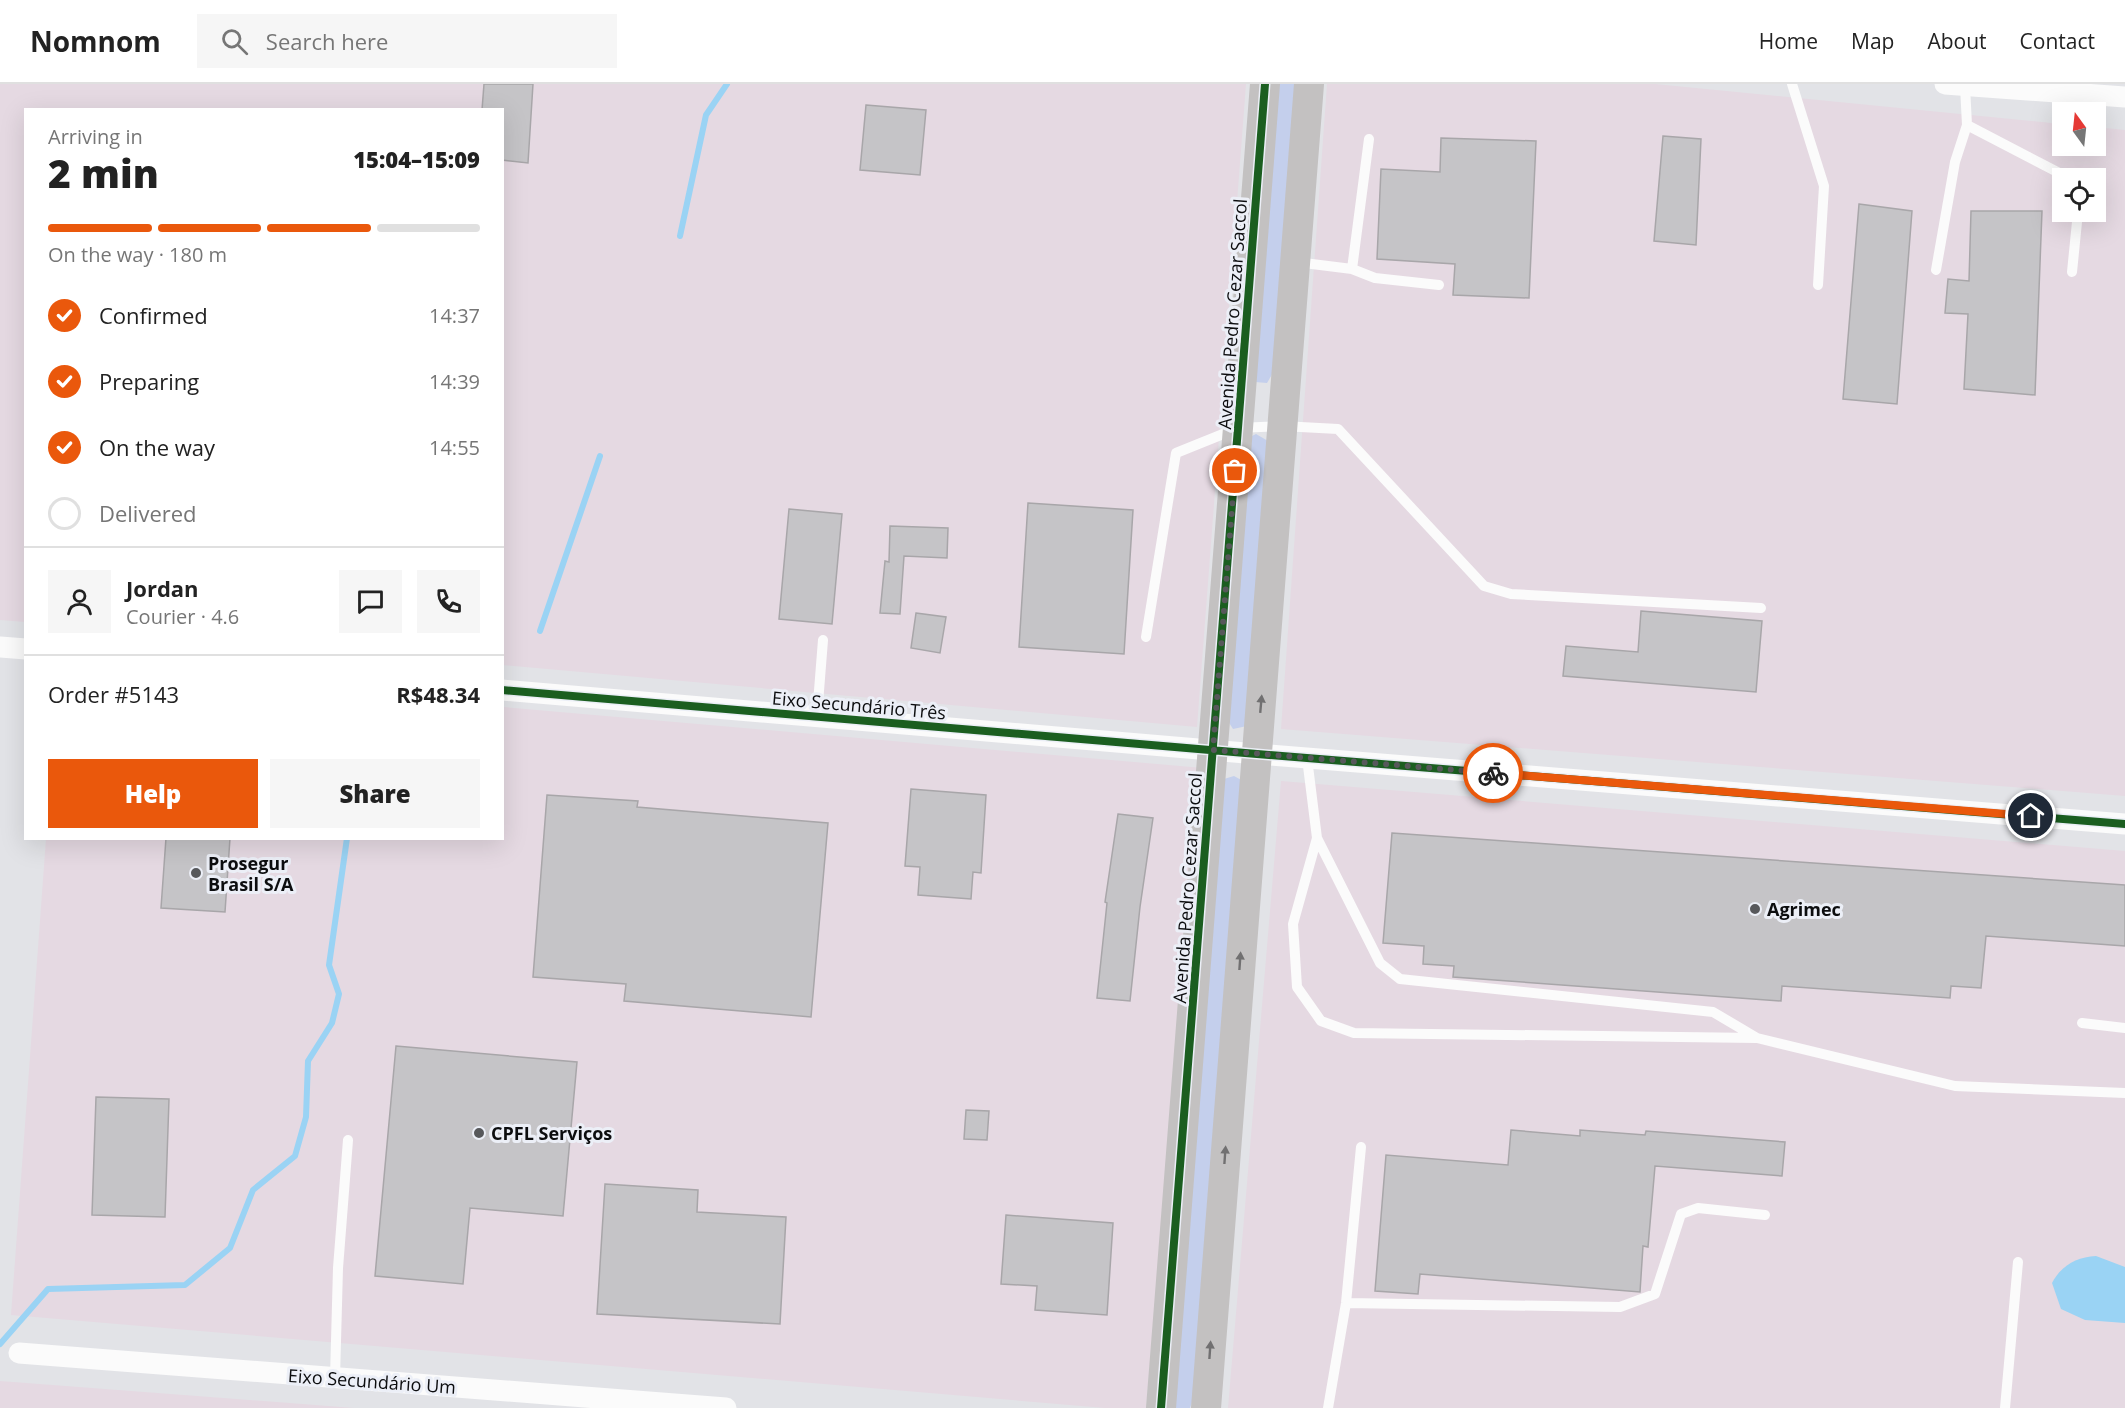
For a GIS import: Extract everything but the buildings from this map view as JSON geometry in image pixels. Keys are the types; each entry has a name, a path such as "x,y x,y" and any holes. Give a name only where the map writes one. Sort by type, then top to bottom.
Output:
{"street":[{"name":"Avenida Pedro Cezar Saccol","path":"1161,1408 1265,84"},
{"path":"1206,1408 1309,84"},
{"path":"1955,85 2125,97"},
{"path":"0,647 24,649"},
{"name":"Eixo Secundário Três","path":"504,690 2125,824"},
{"name":"Eixo Secundário Um","path":"19,1353 652,1405 726,1408"}],"lane":[{"path":"1792,84 1824,186 1818,285"},
{"path":"1936,270 1955,162 1967,125 1955,85"},
{"path":"1967,125 2052,169"},
{"path":"1352,269 1369,139"},
{"path":"2072,273 2077,222"},
{"path":"1295,262 1352,269 1375,278 1439,285"},
{"path":"1146,637 1176,453 1238,428 1282,426 1338,429 1484,586 1511,594 1761,608"},
{"path":"817,716 823,640"},
{"path":"1307,758 1317,838 1380,963 1400,979 1713,1012 1757,1038"},
{"path":"1317,838 1293,924 1297,987 1321,1021 1354,1033 1757,1038 1955,1086 2125,1093"},
{"path":"2082,1023 2125,1028"},
{"path":"335,1378 338,1268 348,1140"},
{"path":"1328,1408 1346,1303 1361,1148"},
{"path":"1346,1303 1620,1307 1655,1294 1681,1214 1698,1208 1765,1215"},
{"path":"2005,1408 2018,1262"}],"shaded area":[{"path":"0,84 1246,84 1197,727 504,665 504,108 24,108 24,622 0,620"},
{"path":"1270,84 1295,84 1274,371 1267,383 1255,382"},
{"path":"1327,84 1655,84 2052,123 2052,156 2106,156 2106,128 2125,130 2125,796 1281,729"},
{"path":"1256,434 1268,441 1247,726 1233,729 1228,721 1246,439"},
{"path":"504,707 1203,768 1146,1408 1105,1408 11,1315 46,840 504,840"},
{"path":"1234,776 1245,782 1193,1399 1190,1408 1174,1408 1224,779"},
{"path":"1281,781 2125,851 2125,1408 1228,1408"},
{"path":"2096,1256 2125,1267 2125,1323 2085,1320 2061,1309 2052,1283 2065,1267 2082,1258"},
{"path":"0,1381 354,1408 0,1408"}],"waterway":[{"path":"680,236 706,115 727,84"},
{"path":"540,631 600,456"},
{"path":"0,1344 48,1289 185,1285 230,1248 253,1190 295,1156 306,1117 308,1061 332,1023 339,994 329,965 347,840"}],"cycle path":[{"path":"1161,1408 1265,84"},
{"path":"504,690 2125,824"}],"way so far":[{"path":"1235,471 1213,750 1493,773"}],"place":[{"name":"Prosegur Brasil S/A","path":"196,873"},
{"name":"Agrimec","path":"1755,909"},
{"name":"CPFL Serviços","path":"479,1133"}],"route":[{"path":"1493,773 2031,816"}]}
